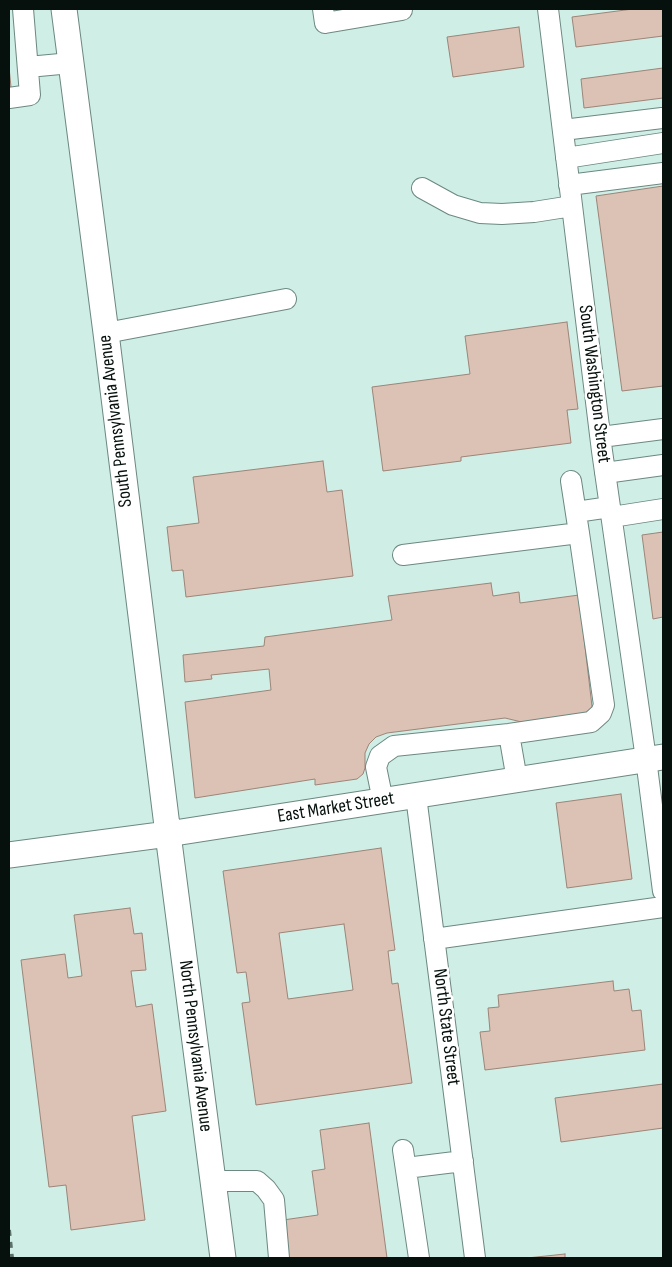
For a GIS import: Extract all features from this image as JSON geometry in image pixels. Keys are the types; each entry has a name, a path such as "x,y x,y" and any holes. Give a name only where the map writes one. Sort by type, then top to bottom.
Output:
{"main road":[{"name":"South Pennsylvania Avenue","path":"64,9 168,834"},
{"name":"East Market Street","path":"9,855 168,834 655,758"},
{"name":"North Pennsylvania Avenue","path":"168,834 223,1258"}],"street":[{"path":"324,16 402,9"},
{"name":"South Washington Street","path":"548,9 611,512 655,758 663,891"},
{"path":"9,98 30,95 28,67 18,16"},
{"path":"28,67 71,63"},
{"path":"563,130 662,118"},
{"path":"566,158 663,143"},
{"path":"569,185 663,173"},
{"path":"422,188 453,205 480,213 534,212 572,206"},
{"path":"106,333 286,299"},
{"path":"601,437 663,429"},
{"path":"606,473 663,465"},
{"path":"383,801 376,767 380,756 394,746 510,734 592,722 601,713 604,705 571,481"},
{"path":"576,512 663,509"},
{"path":"404,556 579,533"},
{"path":"510,734 517,780"},
{"name":"North State Street","path":"416,796 475,1258"},
{"path":"434,939 663,907"},
{"path":"419,1258 405,1159 462,1161"},
{"path":"213,1181 257,1181 266,1188 274,1200 279,1258"}],"building":[{"path":"633,9 663,9 663,36 576,47 572,17"},
{"path":"519,27 524,67 453,77 447,37"},
{"path":"9,67 11,87 9,87"},
{"path":"663,68 663,98 584,108 581,79"},
{"path":"663,186 663,386 622,391 596,196"},
{"path":"567,322 578,409 567,410 571,443 461,457 461,461 383,471 372,387 470,374 465,336"},
{"path":"323,461 327,492 342,490 353,576 186,597 183,570 172,571 167,527 199,523 193,477"},
{"path":"663,532 663,617 653,619 642,535"},
{"path":"491,583 493,596 519,592 520,603 579,595 593,715 530,724 505,718 387,733 376,737 369,744 365,753 363,774 357,779 315,785 315,779 195,798 185,702 271,690 269,669 211,675 212,679 185,682 183,655 264,646 265,637 392,620 388,596"},
{"path":"621,794 632,879 567,888 556,803"},
{"path":"381,848 395,950 388,951 392,984 398,983 412,1083 256,1105 242,1003 250,1002 246,972 237,973 223,871","holes":["344,924 353,990 288,999 279,933"]},
{"path":"130,908 134,934 142,933 146,970 131,971 136,1007 152,1004 166,1111 132,1116 145,1220 71,1230 66,1185 49,1187 21,960 65,954 68,978 82,976 74,915"},
{"path":"613,981 614,991 629,989 632,1011 641,1010 645,1050 485,1070 480,1032 490,1031 488,1008 499,1007 498,995"},
{"path":"663,1084 663,1128 561,1142 555,1098"},
{"path":"369,1123 387,1258 289,1258 283,1220 318,1215 312,1171 325,1169 320,1130"},
{"path":"565,1254 565,1258 527,1258"}],"railway":[{"path":"9,1230 12,1258"}]}
